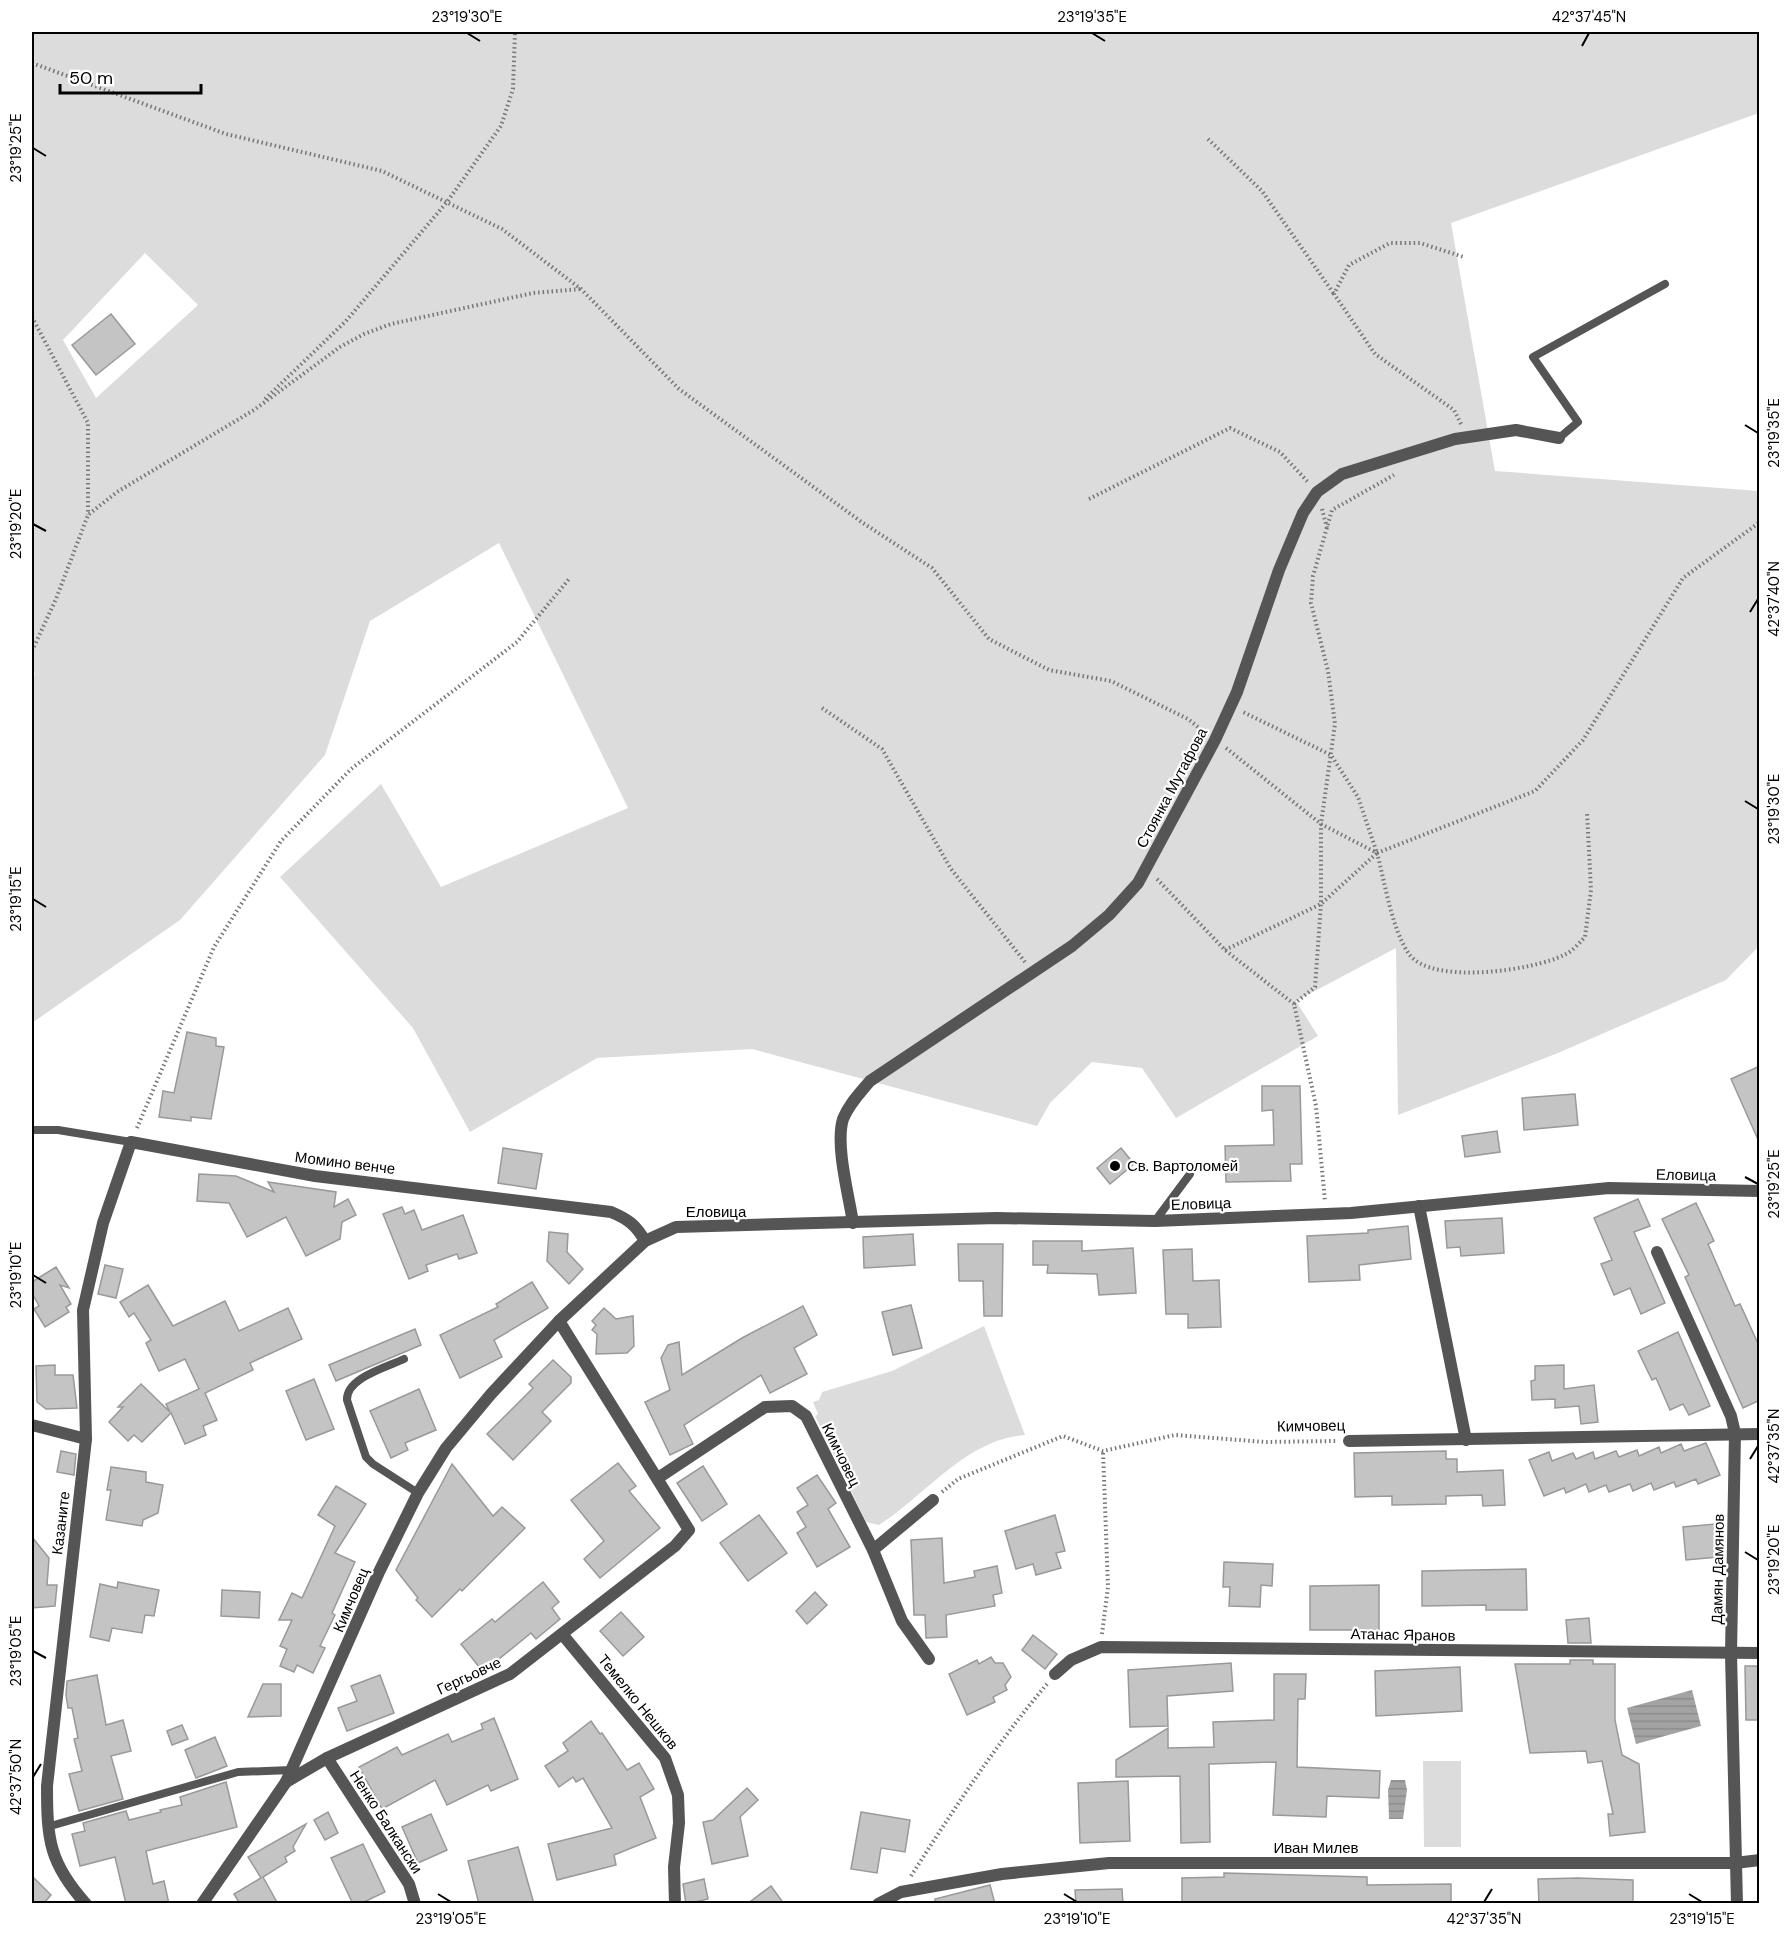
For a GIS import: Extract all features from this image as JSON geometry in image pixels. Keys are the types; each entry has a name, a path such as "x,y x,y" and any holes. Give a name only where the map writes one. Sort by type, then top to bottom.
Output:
{"street":[{"name":"Стоянка Мутафова","path":"854,1223 841,1145 842,1122 855,1098 870,1081 1072,946 1109,915 1147,869 1215,740 1230,706 1279,570 1303,513 1317,492 1342,474 1455,439 1516,430 1559,438"},
{"name":"Момино венче","path":"132,1142 315,1176 611,1212 628,1219 638,1228 645,1241"},
{"name":"Казаните","path":"86,1904 71,1887 54,1860 47,1827 47,1786 86,1439 83,1310 103,1223 132,1142"},
{"name":"Еловица","path":"559,1321 645,1241 676,1227 997,1218 1155,1221 1327,1214 1609,1188 1760,1191"},
{"path":"1419,1206 1466,1440"},
{"name":"Дамян Дамянов","path":"1657,1251 1731,1416 1735,1433 1731,1654 1737,1904"},
{"path":"559,1321 658,1478"},
{"name":"Кимчовец","path":"202,1904 286,1782 379,1572 418,1493 446,1448 491,1394 559,1321"},
{"name":"Кимчовец","path":"658,1478 765,1407 792,1406 806,1416 873,1550 902,1621 929,1659"},
{"path":"32,1425 86,1439"},
{"name":"Кимчовец","path":"1349,1441 1760,1434"},
{"name":"Гергьовче","path":"286,1782 327,1758 510,1674 675,1546 690,1530 658,1478"},
{"path":"873,1550 933,1500"},
{"name":"Темелко Нешков","path":"562,1634 666,1758 678,1795 680,1823 674,1867 675,1904"},
{"name":"Атанас Яранов","path":"1055,1674 1071,1660 1101,1647 1760,1653"},
{"name":"Ненко Балкански","path":"327,1758 409,1884 415,1904"},
{"name":"Иван Милев","path":"878,1904 901,1892 1002,1874 1108,1863 1736,1863 1760,1860"}],"lane":[{"path":"1559,438 1578,422 1533,357 1665,284"},
{"name":"Момино венче","path":"32,1130 58,1130 132,1142"},
{"path":"1155,1221 1190,1174"},
{"path":"404,1359 352,1384 347,1392 347,1400 366,1457 372,1464 418,1493"},
{"path":"47,1827 238,1772 291,1770"}],"path":[{"path":"254,410 346,321 447,202 501,126 513,89 515,32"},
{"path":"32,63 226,134 382,171 502,229 581,289 679,389 863,523 932,568 989,639 1049,670 1111,681 1188,719 1290,796 1321,824 1377,853"},
{"path":"1208,139 1262,191 1375,354 1455,410 1462,427 1455,439"},
{"path":"1334,294 1349,265 1390,243 1420,243 1464,257"},
{"path":"88,515 117,492 254,410 340,347 364,334 391,324 533,293 581,289"},
{"path":"32,317 88,423 88,515 56,599 32,651"},
{"path":"1089,499 1230,428 1280,452 1317,492 1327,528"},
{"path":"1294,1004 1315,987 1321,904 1321,824 1335,724 1328,671 1311,603 1313,576 1332,510 1398,473"},
{"path":"1225,950 1321,904 1377,853 1535,791 1583,740 1683,578 1760,522"},
{"path":"132,1142 214,947 282,842 351,769 517,642 569,579"},
{"path":"1230,706 1331,755 1358,797 1377,853 1398,929 1410,956 1428,967 1468,974 1521,967 1565,955 1585,937 1591,890 1587,812"},
{"path":"822,708 882,749 951,869 1033,972"},
{"path":"1147,869 1225,950 1294,1004 1316,1106 1327,1214"},
{"name":"Кимчовец","path":"1103,1451 1174,1435 1265,1442 1349,1441"},
{"path":"933,1500 958,1479 1063,1436 1103,1451 1108,1587 1101,1647"},
{"path":"901,1892 966,1790 1014,1723 1055,1674"}],"shaded area":[{"path":"32,32 1759,32 1759,113 1451,223 1495,471 1759,491 1759,946 1726,980 1558,1053 1398,1115 1396,948 1296,1001 1318,1036 1176,1118 1142,1068 1092,1062 1050,1103 1037,1126 752,1049 597,1058 470,1132 413,1028 280,877 381,784 441,887 628,808 499,543 370,621 325,755 180,920 32,1023 32,676 35,675 32,660","holes":["145,253 198,305 96,398 63,340"]},
{"path":"984,1326 1025,1435 1004,1439 965,1457 879,1525 866,1522 815,1416 818,1414 813,1402 819,1400 822,1392 892,1371"},
{"path":"1692,1690 1701,1726 1636,1744 1627,1708"},
{"path":"1423,1761 1461,1761 1461,1847 1424,1847"},
{"path":"1391,1780 1405,1780 1407,1790 1403,1819 1389,1819 1388,1790"}],"building":[{"path":"111,314 135,344 96,375 72,345"},
{"path":"187,1032 216,1038 216,1046 224,1047 211,1119 191,1117 191,1121 159,1117 163,1091 174,1093"},
{"path":"1760,1066 1760,1144 1731,1079"},
{"path":"1262,1086 1300,1086 1302,1164 1290,1164 1291,1181 1226,1182 1225,1146 1274,1145 1273,1110 1262,1111"},
{"path":"1575,1094 1578,1125 1524,1130 1522,1098"},
{"path":"1497,1131 1500,1152 1465,1157 1462,1136"},
{"path":"503,1148 542,1154 536,1189 498,1183"},
{"name":"Св. Вартоломей","path":"1121,1148 1134,1164 1110,1184 1097,1168"},
{"path":"199,1174 236,1176 274,1192 268,1182 336,1192 334,1207 348,1199 356,1215 342,1222 340,1239 306,1256 286,1217 247,1237 229,1203 197,1201"},
{"path":"1638,1199 1650,1226 1634,1232 1665,1303 1641,1314 1630,1288 1614,1295 1601,1264 1612,1260 1594,1218"},
{"path":"1696,1203 1714,1241 1708,1244 1735,1306 1740,1304 1760,1348 1760,1400 1743,1408 1685,1277 1689,1275 1662,1219"},
{"path":"402,1207 405,1214 414,1210 422,1230 463,1215 477,1253 459,1259 457,1254 426,1265 428,1271 409,1279 383,1214"},
{"path":"1502,1218 1504,1253 1461,1256 1460,1247 1447,1248 1445,1221"},
{"path":"1408,1226 1411,1259 1359,1265 1360,1280 1309,1282 1307,1236 1368,1233 1368,1230"},
{"path":"549,1232 568,1234 567,1252 583,1269 569,1284 547,1261"},
{"path":"913,1234 915,1265 864,1268 863,1237"},
{"path":"1033,1241 1082,1241 1082,1251 1133,1248 1136,1293 1099,1295 1097,1274 1047,1273 1048,1265 1033,1265"},
{"path":"958,1244 1003,1244 1002,1316 984,1316 983,1281 959,1281"},
{"path":"1192,1249 1193,1281 1219,1280 1221,1327 1188,1328 1188,1314 1166,1314 1163,1250"},
{"path":"105,1265 123,1269 116,1298 98,1294"},
{"path":"56,1267 69,1288 60,1285 71,1304 66,1307 69,1312 45,1327 34,1309 39,1306 32,1293 32,1282"},
{"path":"532,1282 548,1308 494,1340 502,1357 460,1378 440,1335 498,1307 496,1304"},
{"path":"148,1285 173,1326 225,1301 239,1331 288,1308 302,1339 250,1363 253,1370 205,1393 217,1420 203,1426 206,1435 185,1444 171,1413 142,1442 134,1435 128,1441 109,1422 123,1407 118,1407 141,1384 170,1412 166,1404 199,1389 185,1359 159,1371 146,1343 151,1340 134,1313 129,1317 120,1302"},
{"path":"911,1305 922,1348 893,1355 882,1312"},
{"path":"803,1306 817,1335 794,1348 807,1374 770,1393 761,1375 684,1425 693,1444 670,1455 645,1402 670,1390 661,1358 668,1345 679,1342 682,1375 742,1338"},
{"path":"604,1308 616,1319 633,1316 634,1346 627,1353 596,1354 597,1334 592,1330 596,1325 592,1321"},
{"path":"415,1329 421,1345 336,1381 329,1365"},
{"path":"1678,1332 1710,1406 1689,1415 1683,1404 1670,1410 1656,1378 1652,1380 1638,1351"},
{"path":"553,1360 571,1377 571,1383 542,1412 551,1421 513,1460 487,1434 533,1388 529,1384"},
{"path":"55,1365 55,1375 73,1375 77,1408 46,1409 37,1402 36,1366"},
{"path":"1564,1365 1564,1389 1594,1385 1598,1422 1581,1424 1579,1406 1555,1408 1555,1399 1532,1400 1531,1381 1535,1380 1535,1366"},
{"path":"314,1379 334,1429 306,1440 286,1391"},
{"path":"419,1389 436,1430 405,1443 408,1450 391,1458 370,1411"},
{"path":"1706,1443 1720,1475 1698,1484 1696,1479 1676,1487 1674,1482 1654,1490 1651,1483 1633,1491 1630,1484 1609,1492 1606,1485 1589,1492 1586,1484 1566,1493 1564,1488 1544,1496 1529,1460 1549,1452 1552,1461 1573,1453 1576,1459 1593,1452 1595,1459 1616,1451 1619,1457 1637,1450 1639,1456 1659,1447 1661,1453 1681,1444 1684,1451"},
{"path":"61,1451 76,1454 74,1475 57,1472"},
{"path":"1446,1451 1446,1459 1457,1459 1457,1472 1503,1470 1505,1505 1483,1506 1482,1495 1446,1496 1446,1504 1392,1505 1392,1496 1355,1497 1354,1453"},
{"path":"618,1463 636,1486 629,1491 660,1528 600,1578 584,1559 604,1541 571,1500"},
{"path":"452,1464 493,1516 502,1507 525,1528 462,1591 460,1589 432,1617 416,1600 418,1598 396,1570"},
{"path":"703,1466 727,1504 702,1521 677,1483"},
{"path":"111,1467 146,1472 146,1482 163,1485 158,1513 143,1520 142,1526 106,1520 111,1490 107,1490"},
{"path":"817,1475 836,1503 828,1509 850,1547 817,1567 797,1533 806,1527 797,1512 808,1505 797,1488"},
{"path":"336,1486 366,1504 335,1553 355,1562 332,1613 335,1615 320,1646 325,1648 313,1673 297,1665 294,1672 280,1666 287,1649 280,1646 292,1620 279,1620 292,1593 302,1598 335,1526 318,1515"},
{"path":"759,1515 787,1553 748,1581 720,1543"},
{"path":"1055,1515 1065,1551 1056,1553 1061,1568 1036,1575 1033,1564 1016,1569 1005,1531"},
{"path":"1715,1524 1718,1557 1686,1560 1683,1527"},
{"path":"32,1537 49,1558 47,1585 57,1585 55,1606 32,1608"},
{"path":"942,1538 944,1583 975,1577 974,1571 997,1566 1002,1593 993,1595 995,1606 946,1615 947,1637 926,1638 925,1615 914,1615 911,1540"},
{"path":"1224,1562 1273,1564 1272,1586 1261,1585 1260,1607 1229,1606 1230,1587 1223,1587"},
{"path":"1526,1569 1527,1610 1486,1610 1486,1605 1422,1606 1422,1571"},
{"path":"118,1582 159,1590 154,1616 145,1615 142,1633 112,1628 109,1641 90,1637 100,1584 117,1588"},
{"path":"543,1582 559,1602 552,1608 560,1619 536,1639 531,1633 483,1672 461,1644 492,1619 495,1622"},
{"path":"1379,1585 1379,1630 1310,1630 1310,1586"},
{"path":"222,1590 260,1592 259,1618 221,1616"},
{"path":"815,1592 827,1605 807,1624 796,1611"},
{"path":"621,1612 644,1637 623,1656 600,1631"},
{"path":"1589,1618 1591,1643 1568,1643 1566,1620"},
{"path":"1033,1635 1057,1654 1045,1669 1022,1650"},
{"path":"991,1657 995,1663 1003,1663 1011,1677 1005,1685 1007,1690 993,1697 995,1702 967,1715 949,1674 977,1660 979,1664"},
{"path":"1570,1660 1593,1660 1593,1664 1615,1664 1615,1720 1622,1755 1639,1764 1645,1832 1610,1836 1608,1814 1613,1814 1602,1761 1588,1763 1586,1751 1530,1753 1515,1664 1570,1664"},
{"path":"1231,1663 1233,1691 1167,1696 1168,1726 1130,1727 1128,1670"},
{"path":"1745,1666 1760,1666 1760,1720 1746,1720"},
{"path":"1460,1667 1462,1711 1376,1716 1375,1671"},
{"path":"1274,1674 1306,1674 1305,1699 1298,1699 1297,1767 1380,1771 1379,1798 1327,1796 1326,1817 1273,1815 1276,1762 1209,1764 1210,1842 1181,1843 1180,1776 1116,1777 1116,1760 1168,1728 1168,1748 1214,1747 1213,1722 1274,1720"},
{"path":"97,1675 106,1725 123,1720 131,1751 111,1756 123,1799 79,1811 69,1774 82,1771 74,1739 78,1738 72,1708 68,1708 67,1681"},
{"path":"380,1675 394,1713 347,1731 338,1708 357,1701 351,1686"},
{"path":"263,1684 281,1684 281,1716 248,1717"},
{"path":"494,1718 518,1779 491,1791 488,1785 447,1805 435,1780 382,1809 359,1767 397,1747 402,1755 448,1734 452,1742 483,1729 481,1724"},
{"path":"591,1721 627,1770 639,1763 654,1789 640,1797 656,1838 614,1855 616,1865 557,1880 548,1844 612,1828 583,1778 576,1782 573,1777 559,1787 545,1766 568,1751 563,1743"},
{"path":"182,1725 188,1739 172,1745 167,1731"},
{"path":"215,1737 227,1766 196,1778 185,1750"},
{"path":"1128,1781 1130,1841 1080,1843 1078,1783"},
{"path":"226,1782 237,1827 146,1851 153,1884 164,1881 169,1904 126,1904 115,1857 80,1866 72,1834 85,1831 83,1823 126,1811 129,1820 161,1812 160,1810 182,1805 180,1797"},
{"path":"747,1788 758,1800 740,1817 748,1856 712,1864 703,1822 713,1820"},
{"path":"328,1812 338,1833 325,1840 314,1820"},
{"path":"861,1812 910,1820 905,1852 881,1848 877,1873 851,1869"},
{"path":"431,1814 447,1850 418,1863 402,1827"},
{"path":"306,1824 293,1847 295,1851 285,1857 287,1862 263,1877 278,1904 240,1904 234,1894 261,1878 248,1857"},
{"path":"363,1844 385,1892 360,1904 353,1904 331,1858"},
{"path":"518,1847 534,1904 479,1904 468,1861"},
{"path":"1224,1873 1367,1877 1367,1885 1451,1884 1451,1904 1182,1904 1182,1878 1224,1877"},
{"path":"32,1876 51,1895 43,1904 32,1904"},
{"path":"704,1879 708,1899 686,1904 683,1884"},
{"path":"1538,1879 1633,1880 1633,1904 1539,1904"},
{"path":"990,1885 995,1904 935,1904 935,1899"},
{"path":"771,1886 784,1904 747,1904"},
{"path":"1122,1889 1123,1904 1076,1904 1075,1890"}],"place":[{"name":"Св. Вартоломей","path":"1115,1166"}]}
